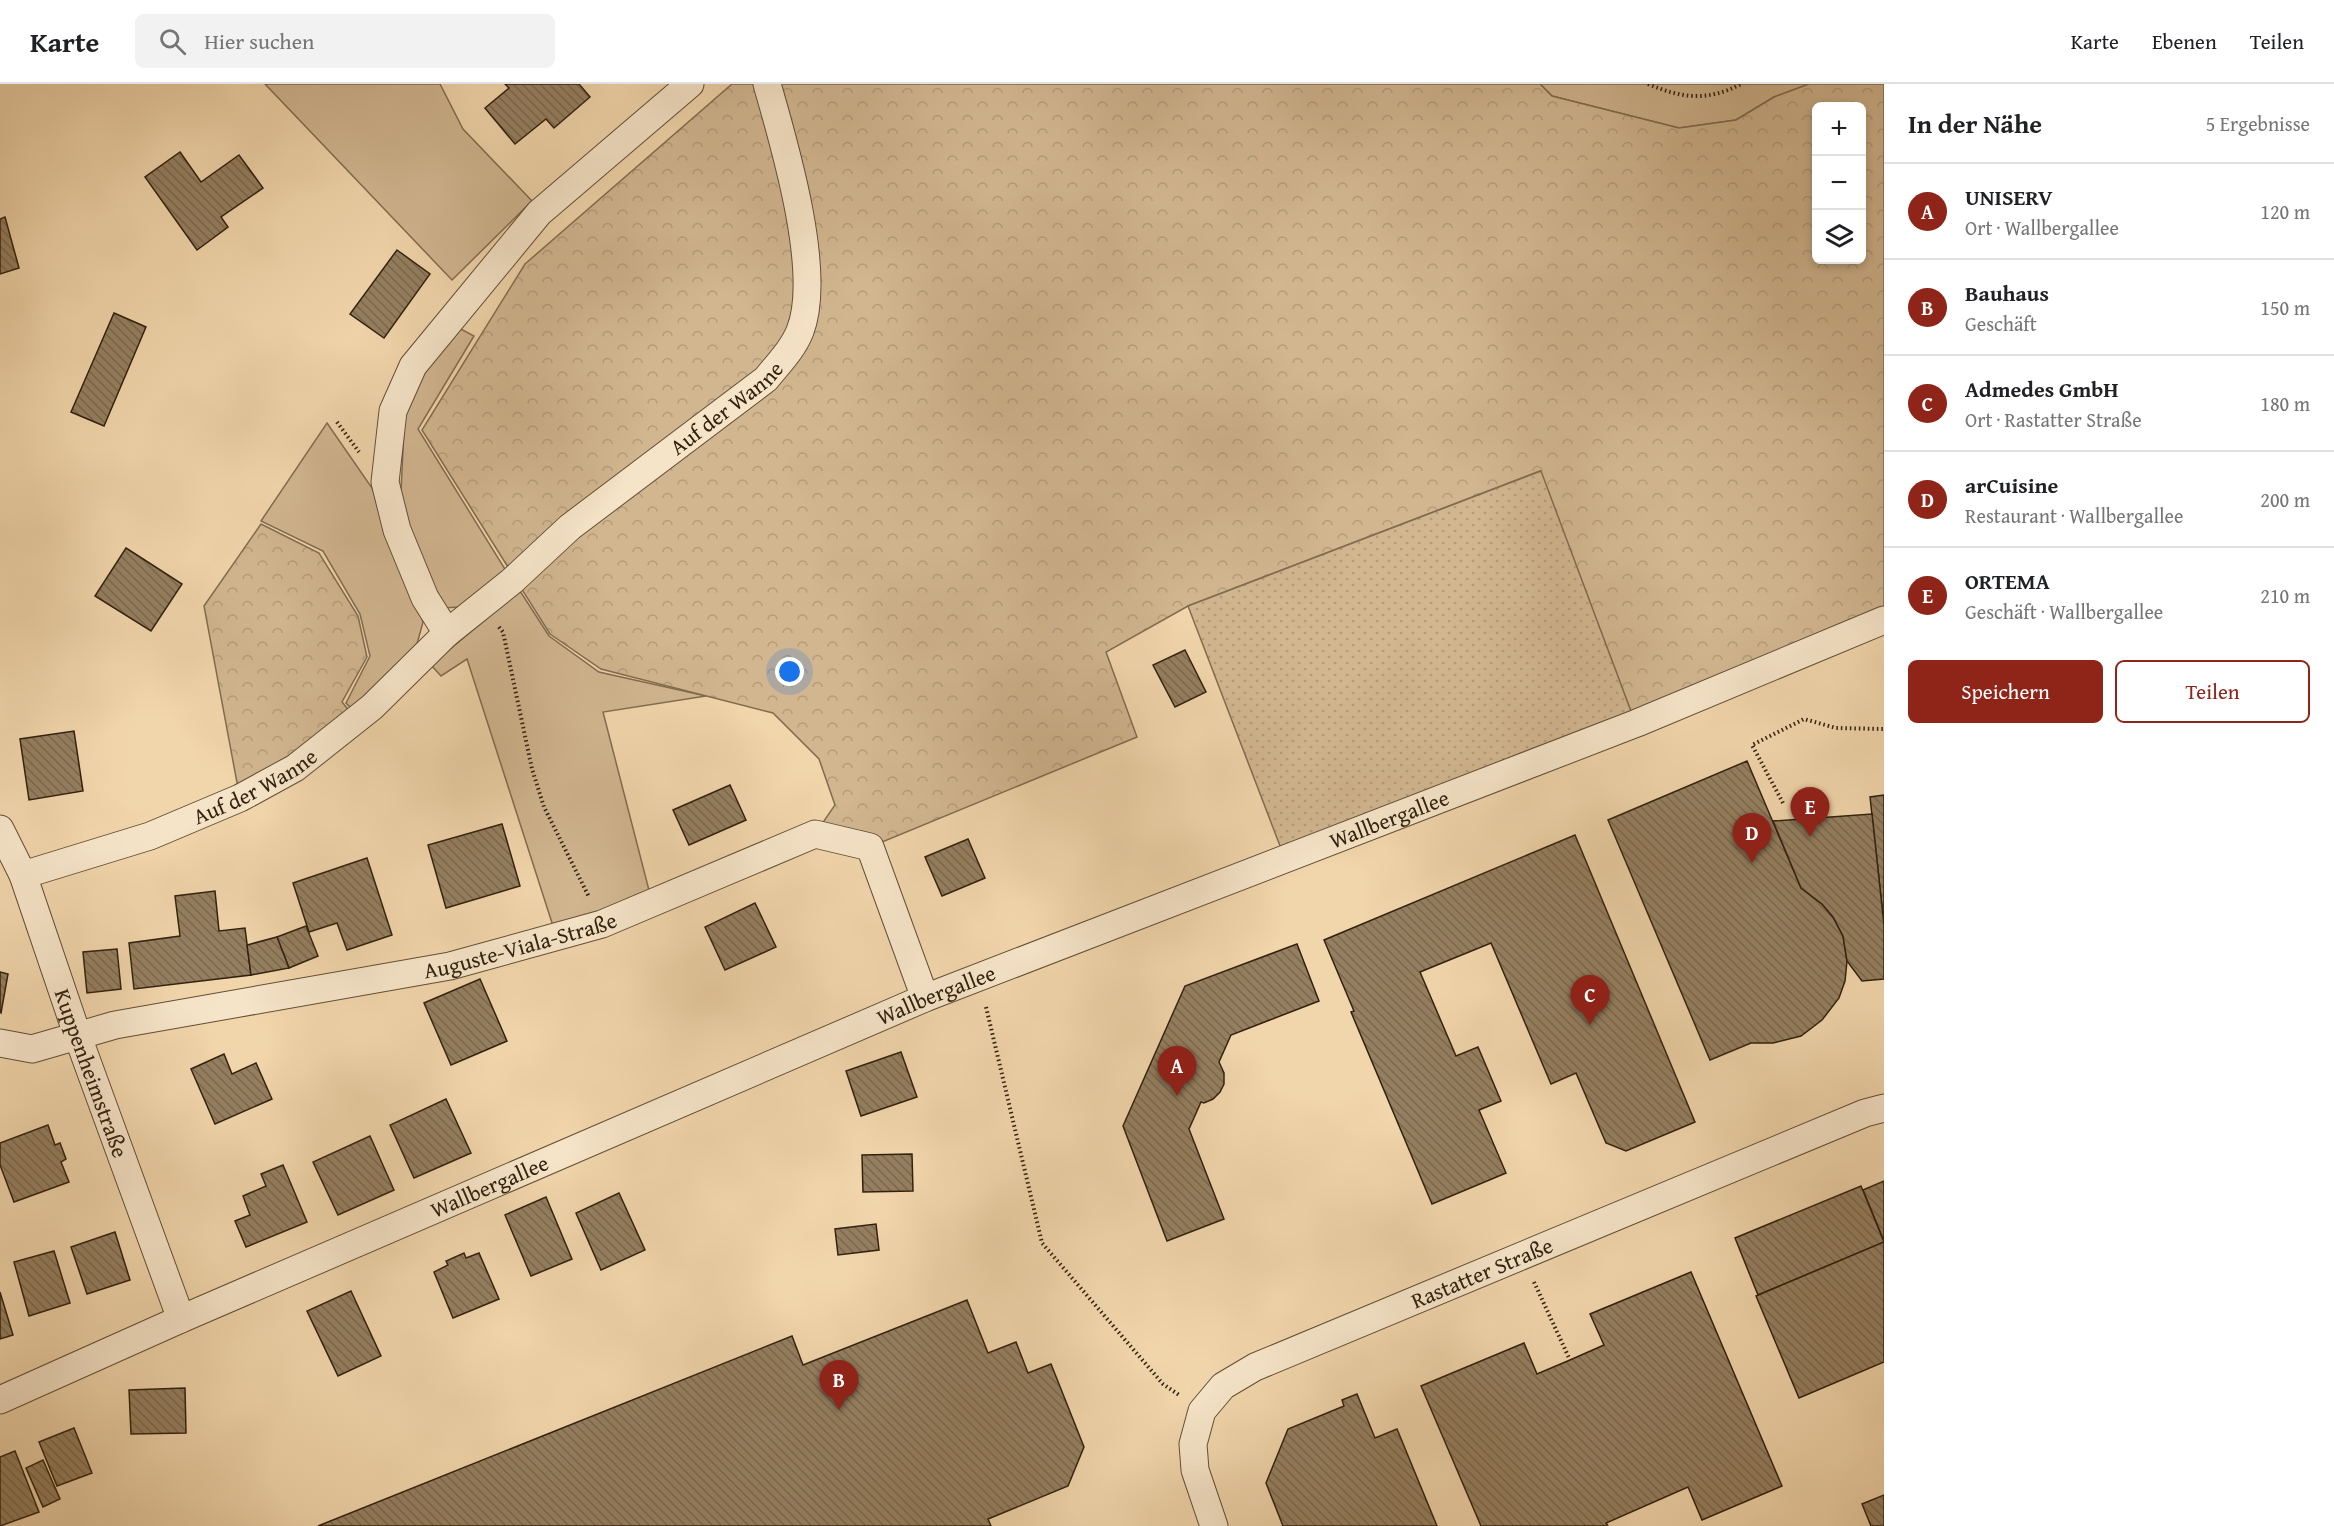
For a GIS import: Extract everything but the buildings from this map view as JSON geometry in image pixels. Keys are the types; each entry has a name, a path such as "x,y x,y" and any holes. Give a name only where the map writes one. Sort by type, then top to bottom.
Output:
{"street":[{"path":"447,633 424,598 397,530 385,482 393,411 414,366 539,213 690,84"},
{"name":"Auf der Wanne","path":"23,874 150,836 240,798 295,768 372,707 447,633 512,581 570,527 766,379 785,356 800,330 807,292 803,233 790,168 767,84"},
{"name":"Wallbergallee","path":"0,1400 181,1319 925,998 1637,723 1884,620"},
{"name":"Kuppenheimstraße","path":"0,829 23,874 78,1037 181,1319"},
{"name":"Auguste-Viala-Straße","path":"0,1043 32,1049 116,1025 450,966 602,924 815,834 870,848 925,998"},
{"name":"Rastatter Straße","path":"1214,1526 1195,1470 1193,1444 1202,1411 1222,1386 1255,1367 1865,1113 1884,1108"}],"path":[{"path":"1648,84 1680,96 1713,95 1741,84"},
{"path":"483,605 503,632 532,769 544,807 602,924"},
{"path":"1783,803 1752,746 1804,719 1836,728 1884,729"},
{"path":"979,977 1042,1243 1163,1384 1202,1411"},
{"path":"1523,1256 1570,1360"}],"green space":[{"path":"265,84 440,84 463,129 532,201 452,280"},
{"path":"732,84 1540,84 1552,96 1679,128 1736,120 1774,97 1809,84 1884,84 1884,607 1632,714 1540,471 1188,606 1106,652 1137,737 870,847 815,834 835,805 819,759 773,713 601,669 550,634 422,430 525,264"},
{"path":"1540,84 1809,84 1774,97 1736,120 1679,128 1552,96"},
{"path":"457,327 474,336 418,429 508,574 463,607 439,608 400,512 405,408 423,369"},
{"path":"327,423 372,488 423,622 417,644 354,711 346,703 370,656 360,614 323,551 261,521"},
{"path":"1541,471 1632,714 1282,851 1188,606"},
{"path":"261,524 319,553 358,616 367,657 342,702 351,713 291,758 238,788 204,606"},
{"path":"520,591 549,636 599,672 706,696 603,712 650,894 554,929 467,659 441,676 431,665"}],"place":[{"name":"ORTEMA","path":"1810,837"},
{"name":"arCuisine","path":"1752,863"},
{"name":"Admedes GmbH","path":"1590,1025"},
{"name":"UNISERV","path":"1177,1096"},
{"name":"Bauhaus","path":"839,1410"}]}
